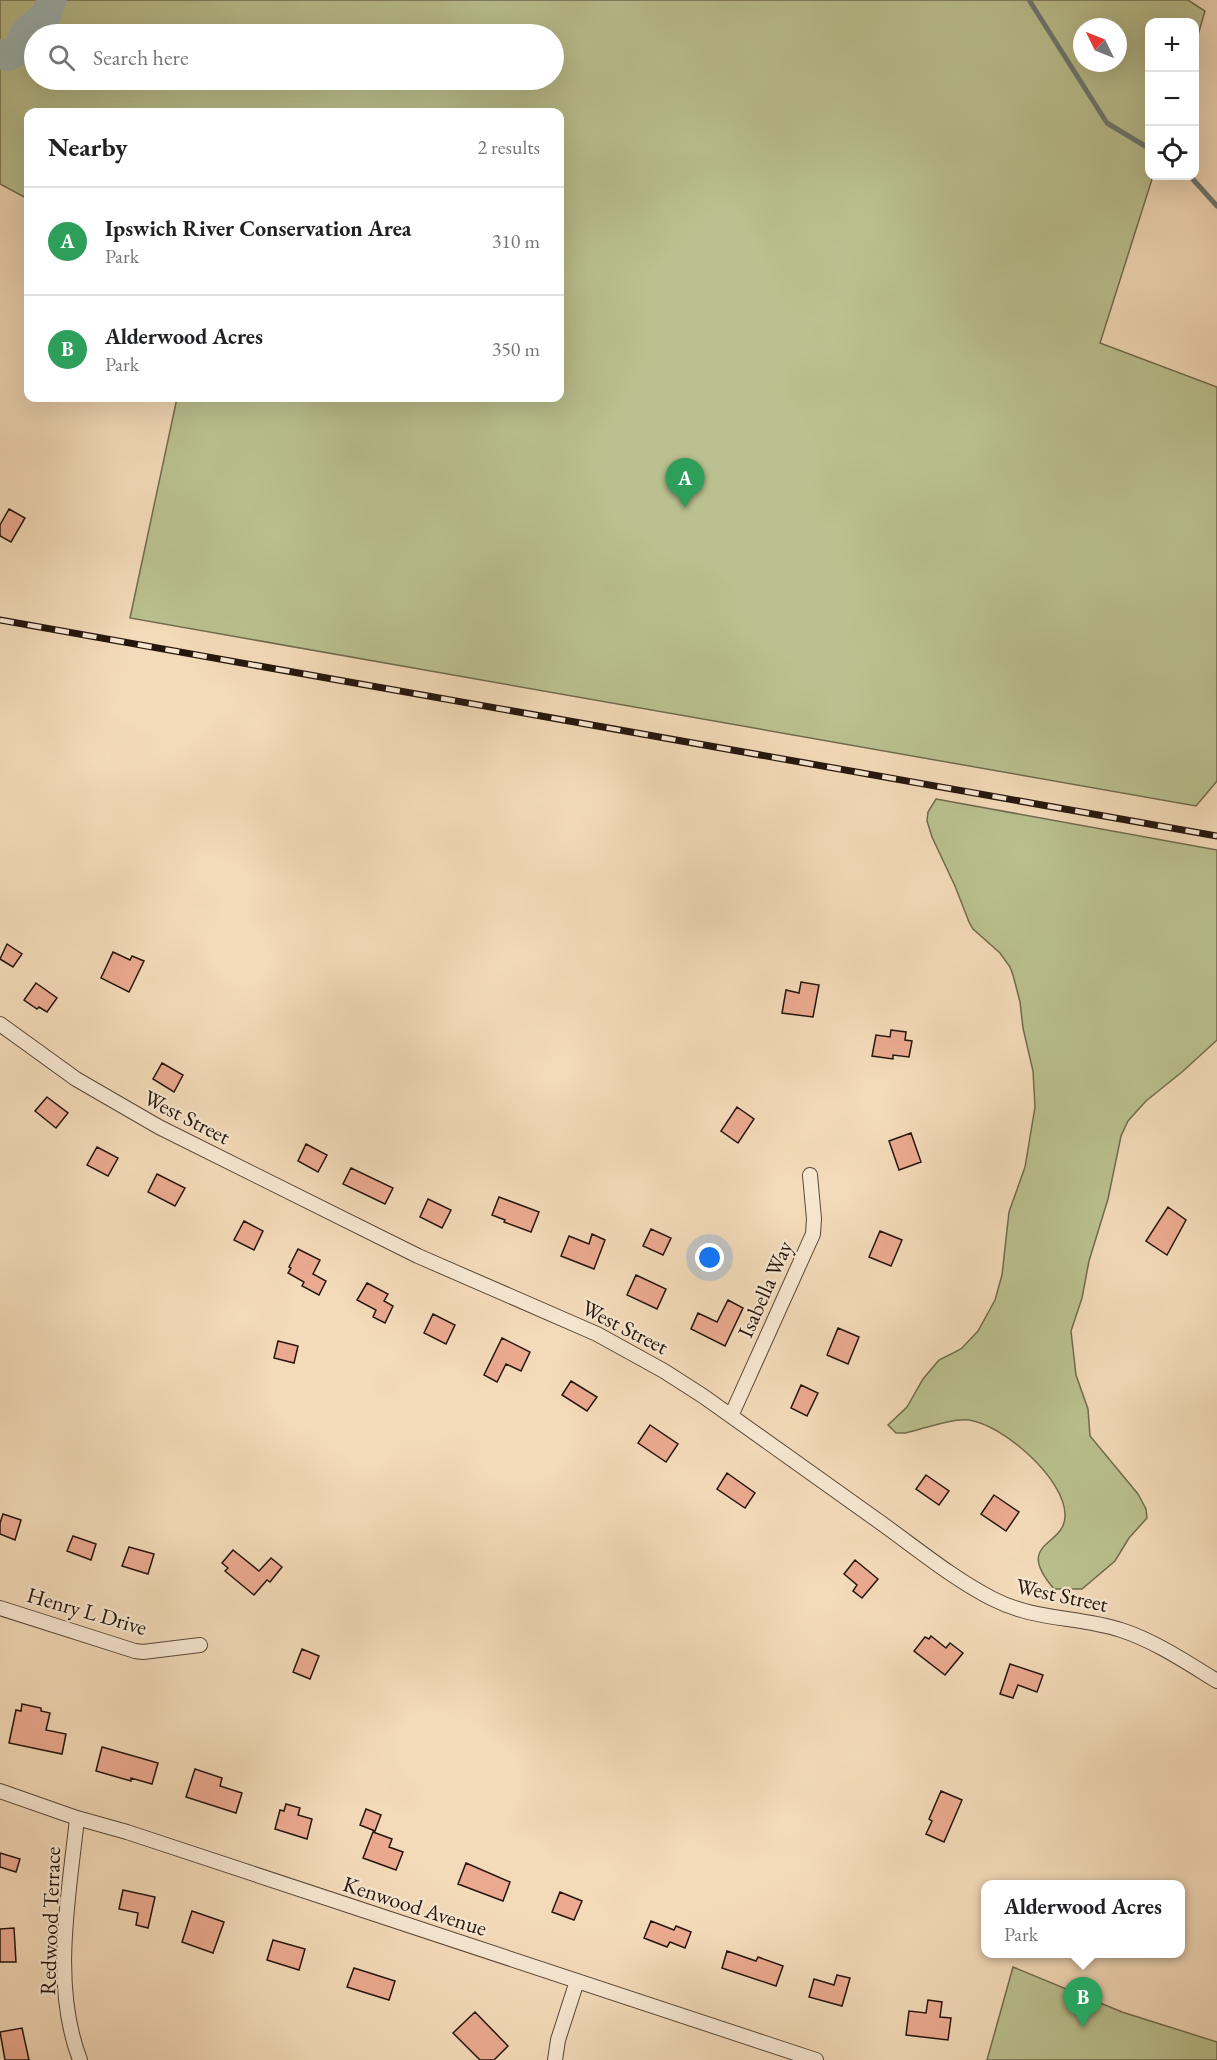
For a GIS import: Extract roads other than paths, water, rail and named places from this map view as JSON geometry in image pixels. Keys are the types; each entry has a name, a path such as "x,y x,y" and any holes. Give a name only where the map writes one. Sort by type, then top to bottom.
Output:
{"street":[{"name":"West Street","path":"0,1024 76,1079 159,1127 418,1257 597,1334 664,1371 731,1416 928,1558 982,1593 1028,1612 1121,1630 1167,1651 1217,1681"},
{"name":"Isabella Way","path":"731,1416 813,1234 810,1175"},
{"name":"Henry L Drive","path":"0,1608 135,1651 143,1652 200,1644"},
{"name":"Kenwood Avenue","path":"0,1791 816,2060"},
{"name":"Redwood Terrace","path":"77,1818 68,1903 65,1982 73,2036 80,2060"},
{"path":"555,2060 558,2040 577,1981"}],"waterway":[{"path":"35,24 46,15 52,0"},
{"path":"1029,0 1107,123 1145,146"},
{"path":"0,54 8,56 16,52 24,36"},
{"path":"1194,180 1217,206"}],"railway":[{"path":"0,620 1217,836"}],"place":[{"name":"Ipswich River Conservation Area","path":"685,508"},
{"name":"Alderwood Acres","path":"1083,2027"}]}
